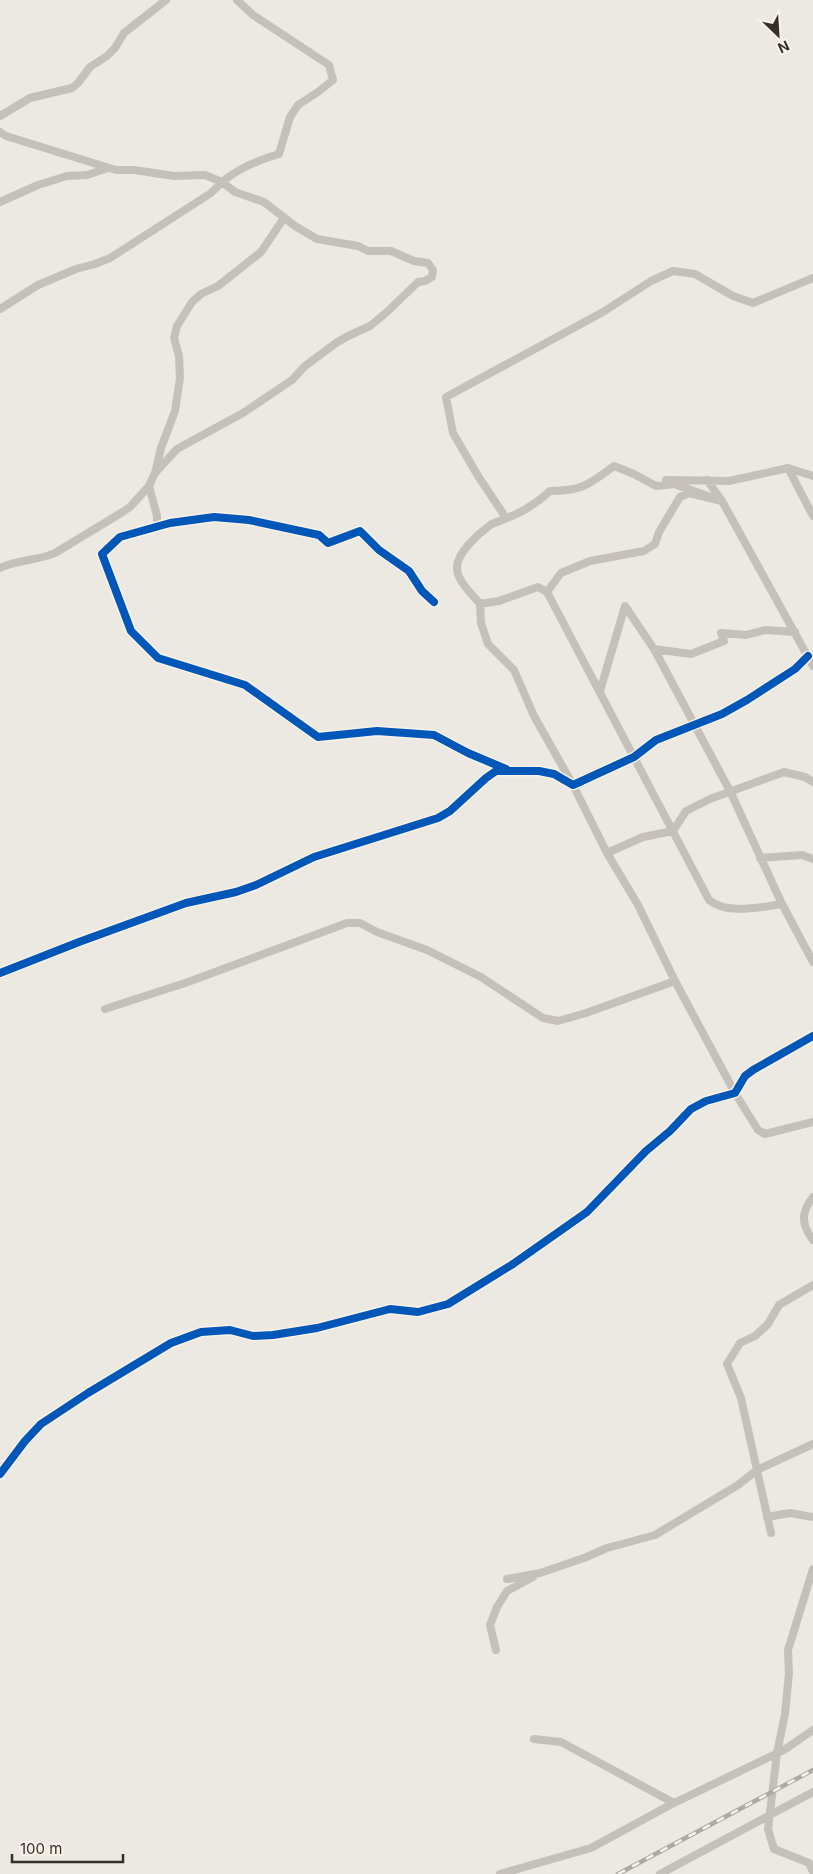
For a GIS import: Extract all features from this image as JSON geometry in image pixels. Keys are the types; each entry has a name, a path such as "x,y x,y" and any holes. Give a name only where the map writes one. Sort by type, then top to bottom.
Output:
{"street":[{"path":"0,116 30,98 72,88 90,67 111,52 124,33 166,0"},
{"path":"0,309 38,285 76,268 95,264 110,258 211,193 232,174 257,161 279,154 290,117 298,105 333,80 329,65 253,15 236,0"},
{"path":"0,132 6,136 116,170 134,170 174,176 205,175 222,182 235,192 264,202 284,218 317,239 358,246 368,251 391,251 414,261 428,263 433,270 432,277 418,282 378,320 336,343 305,366 292,380 243,413 177,450 155,473"},
{"path":"0,202 38,185 67,176 87,175 108,168"},
{"path":"0,568 15,562 44,558 55,553 130,507 149,486 155,473 161,448 176,411 180,378 179,356 174,338 176,326 192,302 200,294 218,286 261,252 284,218"},
{"path":"506,518 478,476 453,432 446,396 603,312 651,281 673,271 695,274 733,296 753,302 813,278"},
{"path":"722,501 674,484 656,486 614,466 585,487 566,492 550,492 536,503 490,524 466,547 456,569 465,586 480,604 481,623 488,644 514,670 534,716 573,785 607,853 638,905 675,981 735,1093 761,1133 765,1134 813,1122"},
{"path":"649,482 672,479 729,481 788,468 813,476"},
{"path":"788,468 813,516"},
{"path":"707,480 722,501 813,666"},
{"path":"149,486 157,516 157,527"},
{"path":"547,592 561,573 590,561 644,551 655,544 659,532 680,497 689,493 722,501"},
{"path":"434,602 422,591 409,571 379,550 360,531 328,543 319,536 249,520 214,517 157,527 120,537 102,554 131,631 158,658 245,685 318,737 377,731 434,735 468,753 509,770"},
{"path":"480,604 500,601 538,587 547,592 704,892 716,906 740,909 782,904"},
{"path":"600,691 625,606 654,649 730,792 782,904 813,962"},
{"path":"654,649 691,654 724,641 721,633 746,635 765,630 795,632"},
{"path":"573,785 634,757 656,740 682,728 722,714 774,684 795,669 808,656"},
{"path":"0,973 186,903 250,887 314,857 438,818 450,811 496,771 539,771 554,774 573,785"},
{"path":"607,853 643,837 673,831 686,811 784,772 805,777 813,782"},
{"path":"760,858 802,855 813,859"},
{"path":"105,1009 188,982 347,923 360,923 377,932 427,950 481,977 542,1018 558,1022 675,981"},
{"path":"0,1474 25,1441 41,1424 171,1343 194,1334 230,1330 253,1336 273,1335 317,1328 390,1309 418,1312 448,1304 520,1259 587,1212 646,1151 670,1131 691,1109 706,1101 735,1093 745,1076 753,1070 813,1036"},
{"path":"813,1198 803,1214 805,1226 813,1240"},
{"path":"771,1533 741,1398 727,1364 740,1343 755,1336 768,1324 779,1305 813,1284"},
{"path":"507,1579 540,1573 607,1548 655,1535 738,1485 757,1470 813,1444"},
{"path":"767,1516 790,1513 813,1517"},
{"path":"813,1569 788,1650 789,1673 785,1714 777,1753 768,1829 774,1850 809,1863 813,1872"},
{"path":"496,1650 490,1625 497,1606 507,1591 540,1573"},
{"path":"500,1874 591,1848 674,1803 777,1753 813,1730"},
{"path":"534,1739 562,1742 674,1803"},
{"path":"660,1874 813,1792"}],"railway":[{"path":"618,1874 813,1770"}],"cycle path":[{"path":"434,602 422,591 409,571 379,550 360,531 328,543 319,535 249,520 214,517 170,523 120,537 102,554 131,631 158,658 245,685 318,737 377,731 434,735 468,753 506,769"},
{"path":"0,973 186,903 236,892 256,885 314,857 438,818 450,811 496,771 539,771 554,774 573,785 634,757 656,740 722,714 795,669 808,656"},
{"path":"0,1474 25,1441 41,1424 171,1343 201,1332 230,1330 253,1336 273,1335 317,1328 390,1309 418,1312 448,1304 513,1264 587,1212 646,1151 670,1131 691,1109 706,1101 735,1093 745,1076 753,1070 813,1036"}]}
